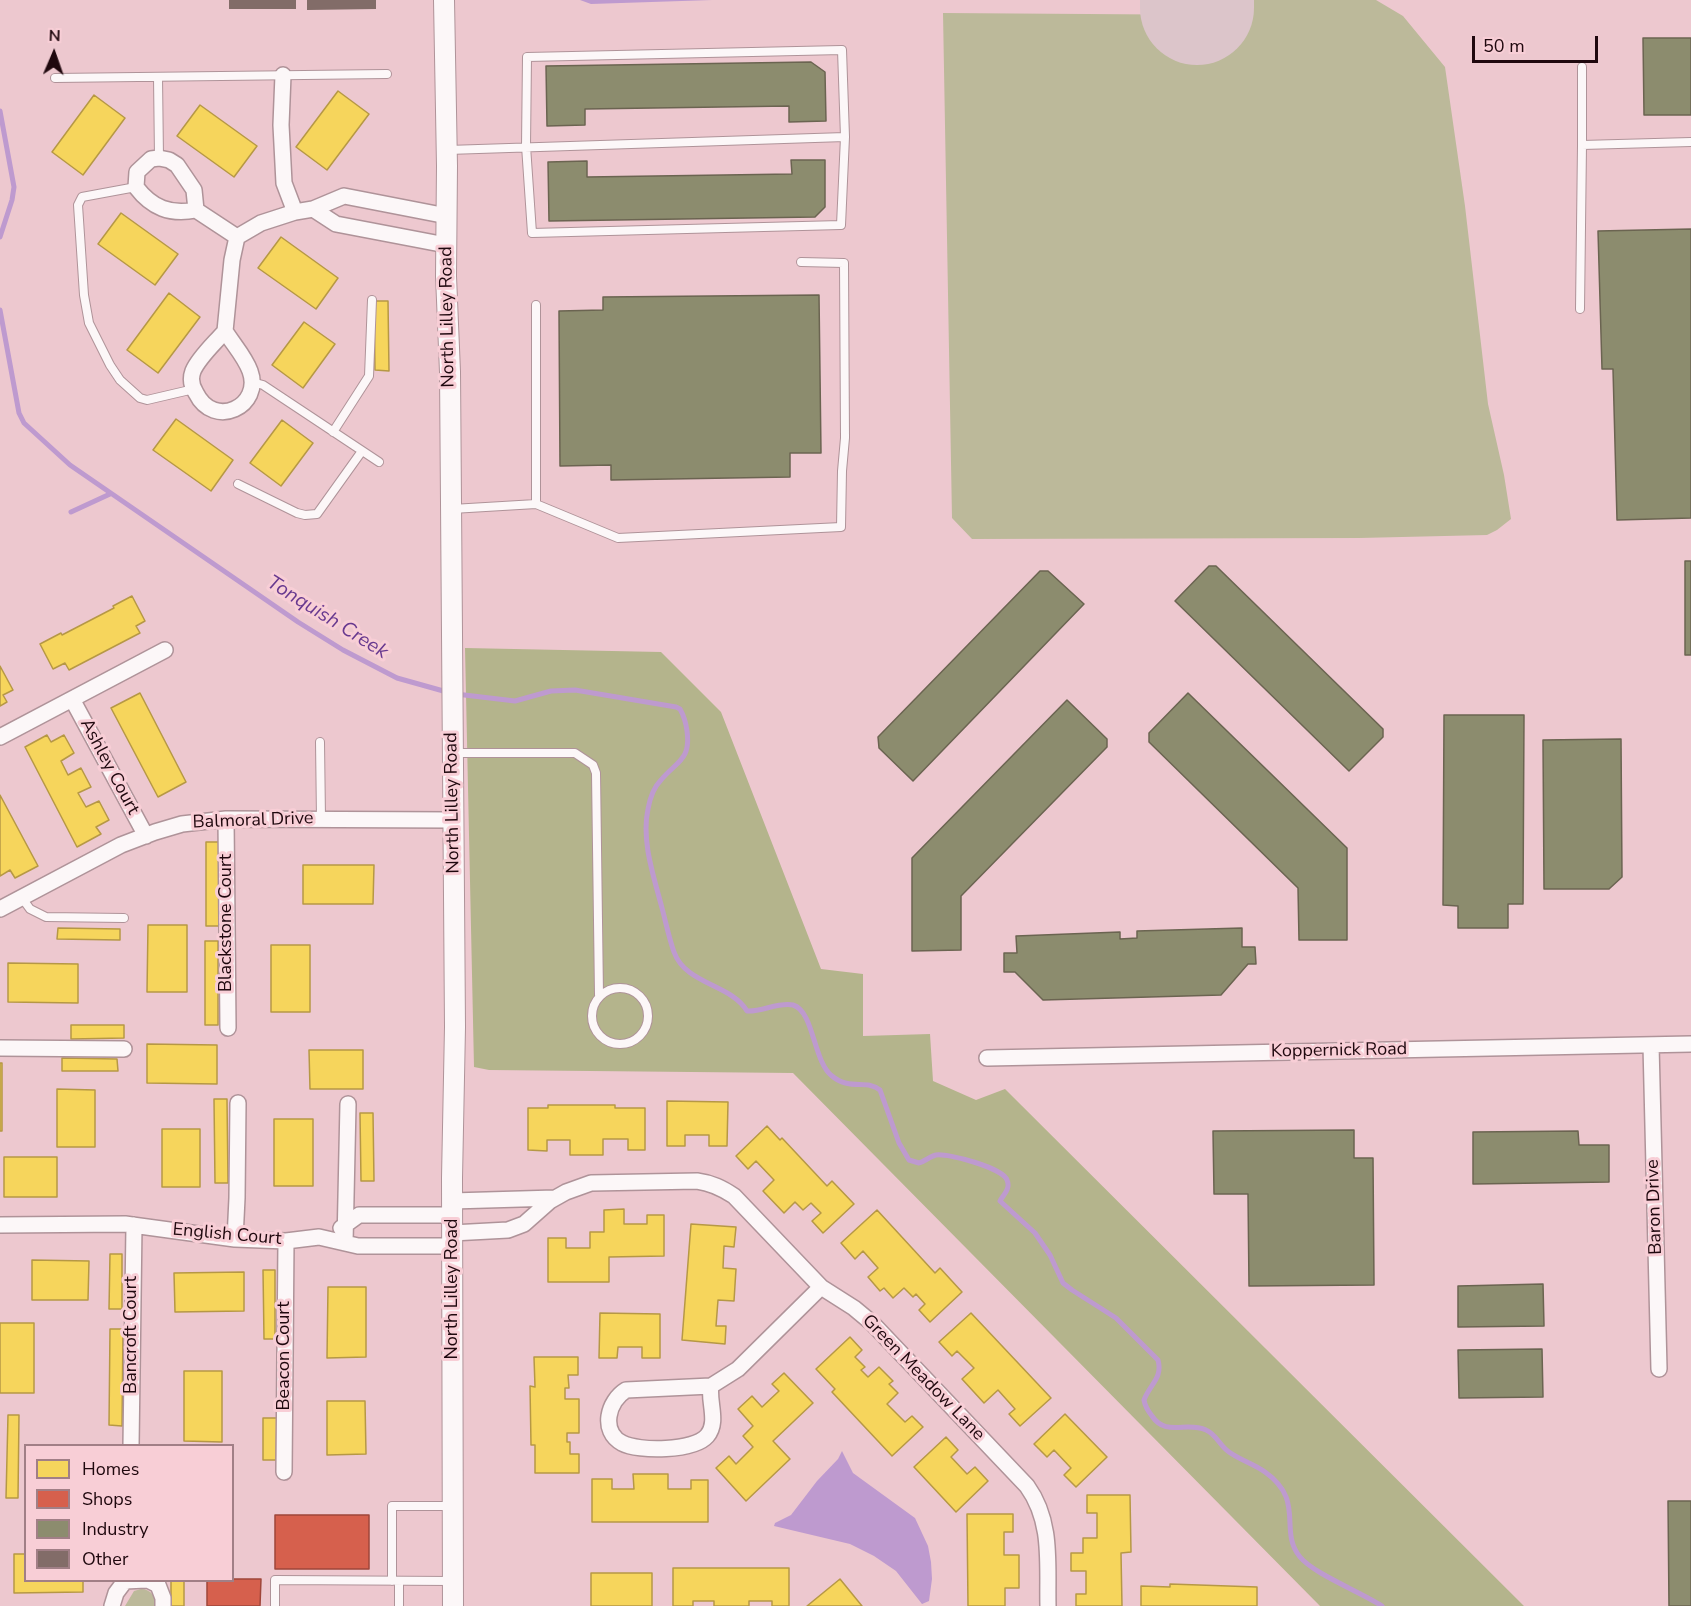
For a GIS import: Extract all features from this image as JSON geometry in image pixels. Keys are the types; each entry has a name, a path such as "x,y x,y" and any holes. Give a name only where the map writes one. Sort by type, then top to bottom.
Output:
{"street":[{"name":"North Lilley Road","path":"444,0 446,245 450,372 455,1027 452,1224 453,1606"},
{"path":"283,75 281,125 284,183 295,212"},
{"path":"196,210 194,190 177,165 169,160 151,159 137,172 136,187 145,199 158,207 180,213 196,210 237,237"},
{"path":"225,332 250,370 252,382 249,395 242,405 228,412 218,412 208,408 200,401 191,382 193,372 225,332 231,260 237,237 261,223 313,209 344,196 447,216"},
{"path":"313,209 336,224 446,245"},
{"name":"Ashley Court","path":"0,737 165,650"},
{"name":"Ashley Court","path":"72,699 146,836"},
{"name":"Balmoral Drive","path":"0,909 121,845 182,824 226,819 453,820"},
{"name":"Blackstone Court","path":"226,819 228,1028"},
{"name":"Koppernick Road","path":"987,1058 1691,1044"},
{"name":"Baron Drive","path":"1651,1045 1659,1369"},
{"path":"0,1048 124,1049"},
{"path":"235,1239 238,1103"},
{"path":"345,1243 348,1104"},
{"name":"Green Meadow Lane","path":"452,1224 508,1230 524,1224 555,1198 591,1183 697,1181 722,1188 734,1196 821,1287 854,1308 872,1323 1031,1491 1043,1515 1046,1533 1048,1606"},
{"path":"319,1237 346,1226 359,1215 452,1224 555,1198"},
{"name":"English Court","path":"0,1225 134,1225 235,1239 286,1241 319,1237 358,1246 452,1224"},
{"name":"Bancroft Court","path":"131,1444 134,1225"},
{"name":"Beacon Court","path":"285,1472 286,1241"},
{"path":"711,1386 709,1395 713,1416 711,1427 707,1436 697,1444 686,1448 638,1448 624,1444 617,1439 611,1429 608,1417 610,1406 617,1395 626,1390 711,1386 738,1369 821,1287"},
{"path":"112,1606 116,1593 124,1582"},
{"path":"150,1582 158,1585 163,1606"}],"lane":[{"path":"842,50 845,137 841,225 531,232 526,146 527,57 842,50"},
{"path":"1580,309 1582,67"},
{"path":"55,78 387,74"},
{"path":"158,77 159,158"},
{"path":"447,150 845,137"},
{"path":"1582,145 1691,142"},
{"path":"136,187 82,197 78,205 84,295 89,322 120,380 140,398 157,399 194,389"},
{"path":"451,509 536,504 618,538 841,527 845,438 844,263 801,262"},
{"path":"333,432 369,376 372,300"},
{"path":"536,305 536,504"},
{"path":"252,382 263,385 379,462"},
{"path":"238,484 297,513 317,514 362,451"},
{"path":"320,742 321,819"},
{"path":"452,753 575,753 593,765 596,773 599,995 594,1004 592,1020 602,1037 609,1041 628,1042 643,1031 646,1023 646,1006 635,992 618,988 599,995"},
{"path":"22,898 30,909 46,917 124,918"},
{"path":"399,1606 395,1581 392,1506 454,1506"},
{"path":"275,1606 275,1580 453,1581"}],"shaded area":[{"path":"580,0 712,0 591,4"},
{"path":"1230,0 1376,0 1403,16 1445,67 1465,206 1488,404 1511,519 1487,535 1359,538 972,539 952,518 943,13 1230,15"},
{"path":"842,1451 853,1473 915,1518 928,1546 931,1562 932,1579 929,1601 922,1604 896,1571 850,1544 774,1526 775,1523 791,1515 817,1481 838,1459"},
{"path":"148,1590 152,1594 156,1606 125,1606 134,1591"}],"green space":[{"path":"465,648 661,652 721,712 821,969 863,974 863,1036 930,1034 933,1081 976,1100 1005,1089 1524,1606 1320,1606 793,1073 489,1070 474,1067"}],"building: Homes":[{"path":"338,91 369,114 327,170 296,147"},
{"path":"94,95 125,118 83,175 52,152"},
{"path":"200,105 257,146 234,177 177,136"},
{"path":"121,213 178,254 155,285 98,244"},
{"path":"281,237 338,278 316,309 258,268"},
{"path":"169,293 200,317 158,373 127,350"},
{"path":"374,301 388,301 389,371 375,370"},
{"path":"304,322 335,344 303,388 272,365"},
{"path":"176,419 233,460 211,491 153,450"},
{"path":"282,420 313,443 281,486 250,463"},
{"path":"132,596 145,621 136,626 140,633 69,670 65,663 53,669 40,644 114,608 113,606"},
{"path":"0,666 13,690 3,695 7,702 0,706"},
{"path":"140,693 186,782 158,797 111,708"},
{"path":"47,735 51,742 64,735 74,753 61,761 68,775 81,768 91,787 78,793 86,807 99,801 109,820 96,827 101,834 77,847 25,747"},
{"path":"0,795 38,866 15,878 10,870 0,876"},
{"path":"206,842 219,842 219,926 206,926"},
{"path":"303,865 374,865 373,904 303,904"},
{"path":"148,925 187,925 187,992 147,992"},
{"path":"58,928 120,929 120,940 57,939"},
{"path":"205,941 218,941 218,1025 205,1025"},
{"path":"271,945 310,945 310,1012 271,1012"},
{"path":"8,963 78,964 78,1003 8,1002"},
{"path":"71,1025 124,1025 124,1038 71,1039"},
{"path":"147,1044 217,1045 217,1084 147,1083"},
{"path":"309,1050 363,1050 363,1089 310,1089"},
{"path":"62,1058 117,1059 118,1071 62,1071"},
{"path":"0,1063 2,1063 2,1131 0,1131"},
{"path":"57,1089 95,1090 95,1147 57,1147"},
{"path":"214,1099 227,1099 228,1183 215,1183"},
{"path":"667,1101 728,1102 727,1146 709,1146 709,1135 685,1135 685,1146 667,1146"},
{"path":"548,1105 615,1105 615,1108 645,1108 645,1150 628,1150 628,1139 603,1139 603,1155 570,1155 570,1140 547,1140 547,1151 528,1150 528,1108 548,1108"},
{"path":"360,1113 373,1113 374,1181 361,1181"},
{"path":"274,1119 313,1119 313,1186 274,1186"},
{"path":"767,1126 780,1140 782,1138 827,1186 832,1181 854,1204 823,1233 812,1221 821,1213 811,1203 803,1210 795,1202 784,1213 763,1191 774,1180 756,1161 748,1169 736,1156"},
{"path":"162,1129 200,1129 200,1187 162,1187"},
{"path":"4,1157 57,1157 57,1197 4,1197"},
{"path":"624,1209 624,1224 647,1224 647,1215 664,1215 664,1256 609,1257 609,1282 548,1282 548,1238 566,1238 566,1248 590,1248 590,1232 604,1232 604,1210"},
{"path":"877,1210 935,1273 940,1268 962,1292 930,1322 919,1310 925,1304 916,1294 913,1297 904,1288 893,1298 884,1288 880,1291 868,1277 878,1268 863,1251 855,1259 841,1243"},
{"path":"691,1224 736,1227 734,1247 724,1246 723,1268 736,1269 734,1301 718,1300 716,1326 726,1326 725,1344 682,1340"},
{"path":"110,1254 122,1254 122,1309 109,1309"},
{"path":"32,1260 89,1261 88,1300 32,1300"},
{"path":"263,1270 275,1270 275,1339 264,1339"},
{"path":"244,1272 244,1311 175,1312 174,1273"},
{"path":"328,1287 366,1287 366,1357 327,1358"},
{"path":"600,1313 660,1314 660,1358 642,1358 642,1347 618,1347 617,1358 599,1358"},
{"path":"971,1313 1051,1398 1020,1426 1009,1414 1015,1409 998,1390 984,1403 962,1379 974,1368 957,1351 952,1356 939,1342"},
{"path":"0,1323 34,1323 34,1393 0,1393"},
{"path":"110,1329 123,1329 122,1426 109,1425"},
{"path":"850,1337 862,1350 855,1357 865,1367 861,1370 868,1377 879,1367 893,1381 889,1384 898,1393 887,1404 905,1422 912,1416 923,1427 892,1456 832,1392 835,1389 816,1369"},
{"path":"534,1357 578,1357 578,1375 568,1375 569,1388 565,1388 565,1399 579,1399 579,1433 567,1433 567,1442 570,1442 570,1454 579,1454 579,1473 535,1473 535,1445 531,1445 530,1386 535,1387"},
{"path":"184,1371 222,1371 222,1442 184,1441"},
{"path":"784,1373 813,1403 773,1441 790,1459 746,1501 716,1468 729,1456 736,1464 753,1447 743,1436 753,1426 738,1409 752,1396 762,1407 779,1391 772,1384"},
{"path":"327,1401 365,1401 366,1454 327,1455"},
{"path":"1065,1414 1107,1457 1076,1487 1064,1475 1071,1468 1054,1450 1047,1457 1034,1444"},
{"path":"8,1415 19,1415 18,1498 6,1498"},
{"path":"263,1418 277,1418 276,1460 263,1460"},
{"path":"946,1437 958,1450 951,1457 967,1474 975,1467 988,1481 956,1512 914,1467"},
{"path":"633,1474 668,1474 668,1489 691,1489 691,1480 708,1480 708,1522 592,1522 592,1479 612,1479 612,1489 634,1489"},
{"path":"1087,1495 1130,1495 1131,1552 1121,1553 1122,1606 1076,1606 1076,1594 1086,1594 1086,1571 1071,1571 1071,1553 1083,1553 1083,1538 1097,1538 1097,1513 1087,1513"},
{"path":"967,1514 1013,1514 1013,1532 1004,1532 1004,1555 1019,1555 1019,1588 1005,1588 1005,1606 968,1606"},
{"path":"14,1554 24,1554 24,1582 83,1582 83,1592 14,1593"},
{"path":"673,1568 789,1568 789,1606 772,1606 772,1601 749,1601 749,1606 714,1606 714,1601 693,1601 693,1606 673,1606"},
{"path":"591,1573 652,1573 652,1606 591,1606"},
{"path":"840,1579 862,1606 807,1606"},
{"path":"171,1582 184,1582 184,1606 171,1606"},
{"path":"1170,1584 1257,1587 1257,1606 1141,1606 1141,1586 1170,1587"}],"building: Shops":[{"path":"275,1515 369,1515 369,1569 275,1569"},
{"path":"261,1579 260,1606 207,1606 207,1582"}],"building: Industry":[{"path":"1643,38 1691,38 1691,115 1644,115"},
{"path":"811,62 825,72 826,121 789,122 789,106 585,109 585,125 547,126 546,66"},
{"path":"791,160 825,160 825,207 815,217 549,221 548,162 587,161 587,177 792,174"},
{"path":"1691,229 1691,518 1617,520 1613,369 1602,369 1598,231"},
{"path":"819,295 821,453 790,453 790,477 611,480 611,465 560,466 559,311 603,310 603,297"},
{"path":"1685,561 1691,561 1691,655 1685,655"},
{"path":"1209,566 1216,566 1383,729 1383,737 1349,771 1175,601"},
{"path":"1040,571 1048,571 1084,604 913,781 879,748 878,737"},
{"path":"1188,693 1347,848 1347,940 1299,940 1298,888 1149,742 1149,733"},
{"path":"1067,700 1107,739 1107,747 961,896 961,950 912,951 912,858"},
{"path":"1444,715 1524,715 1523,904 1508,904 1508,928 1458,928 1458,906 1443,905"},
{"path":"1621,739 1622,877 1609,889 1544,889 1543,740"},
{"path":"1242,928 1242,947 1255,947 1256,964 1248,964 1221,995 1043,1000 1015,972 1004,972 1004,953 1017,953 1016,936 1120,932 1120,939 1137,938 1137,931"},
{"path":"1354,1130 1354,1158 1373,1158 1374,1285 1249,1286 1248,1194 1214,1194 1213,1131"},
{"path":"1578,1131 1579,1145 1609,1145 1609,1182 1473,1184 1473,1132"},
{"path":"1543,1284 1544,1326 1458,1327 1458,1286"},
{"path":"1542,1349 1543,1397 1459,1398 1458,1350"},
{"path":"1668,1501 1691,1501 1691,1606 1669,1606"}],"building: Other":[{"path":"229,0 296,0 296,9 229,9"},
{"path":"307,0 376,0 376,9 307,10"}],"waterway":[{"name":"Tonquish Creek","path":"0,111 14,187 0,237"},
{"name":"Tonquish Creek","path":"0,310 19,413 24,423 70,465 298,622 343,650 397,678 447,692"},
{"path":"71,512 110,494"},
{"name":"Tonquish Creek","path":"456,694 515,701 551,691 575,690 680,709 687,728 687,748 682,759 654,790 646,821 649,859 672,947 680,963 698,978 731,995 747,1011 787,1004 800,1009 810,1026 821,1059 832,1076 845,1083 870,1085 880,1090 899,1143 909,1160 919,1163 936,1155 952,1156 986,1166 1003,1175 1008,1186 1000,1201 1035,1233 1050,1255 1063,1283 1116,1318 1158,1360 1159,1372 1144,1400 1152,1416 1164,1426 1206,1430 1213,1434 1229,1452 1265,1472 1285,1494 1291,1536 1300,1557 1316,1570 1382,1606"}],"runway":[{"path":"1197,0 1197,8"}]}
